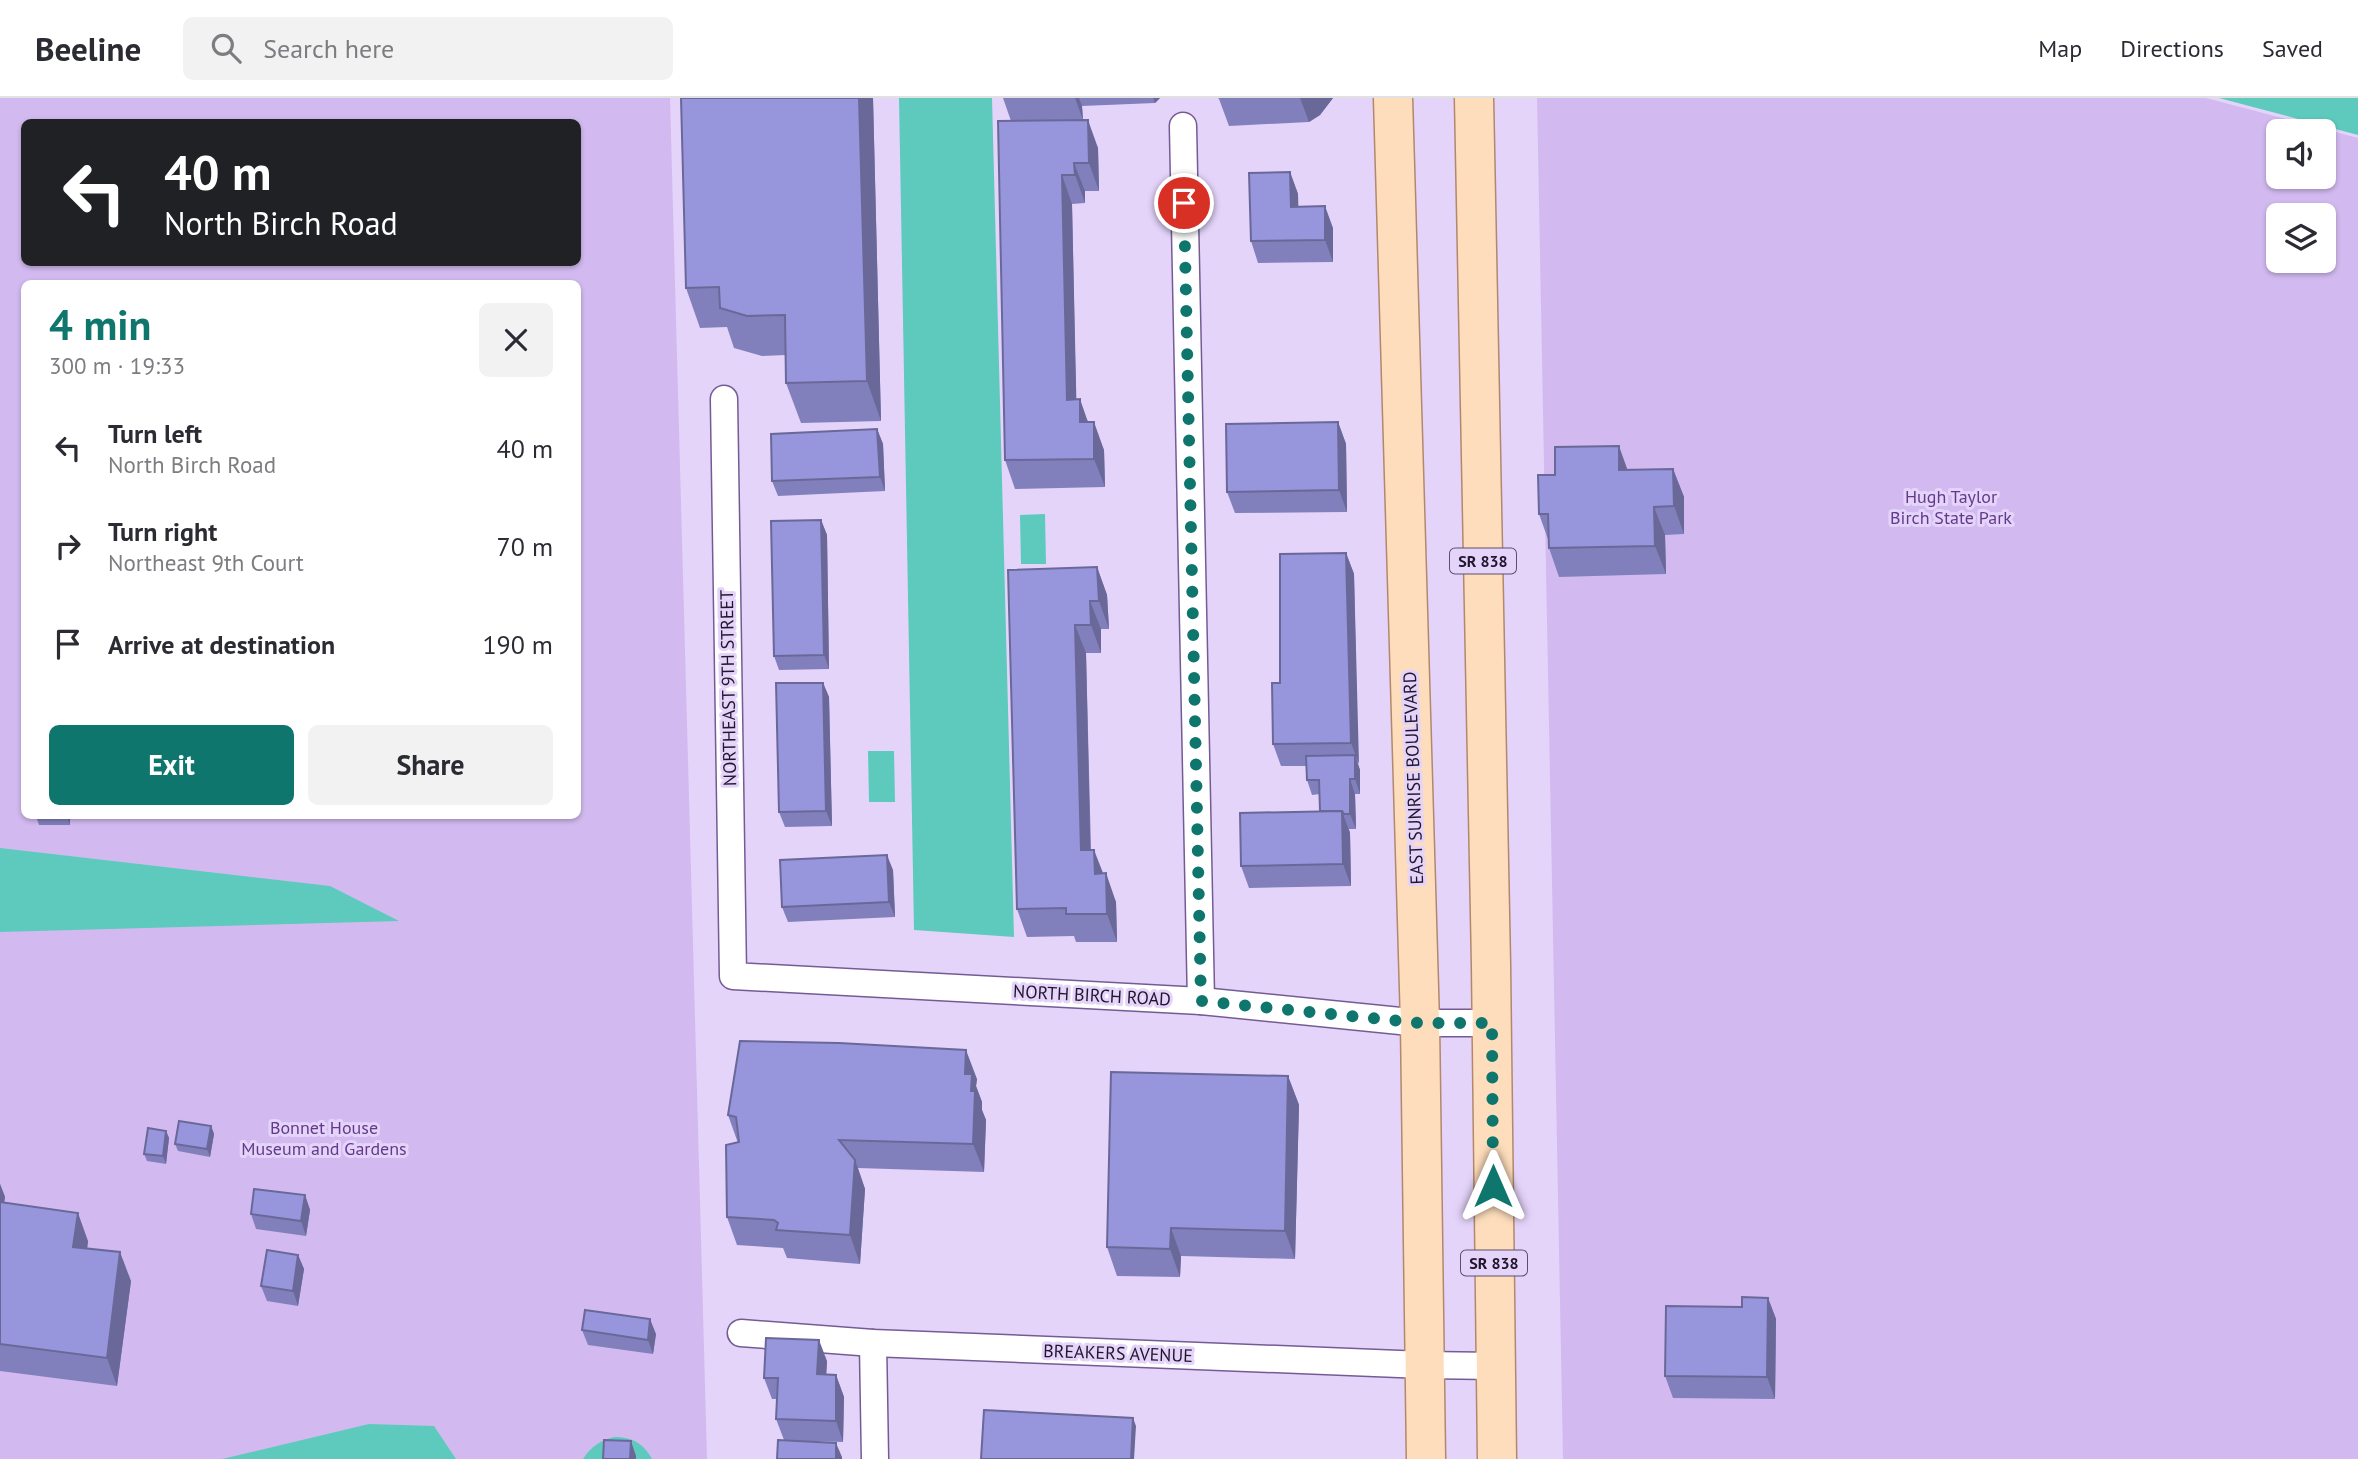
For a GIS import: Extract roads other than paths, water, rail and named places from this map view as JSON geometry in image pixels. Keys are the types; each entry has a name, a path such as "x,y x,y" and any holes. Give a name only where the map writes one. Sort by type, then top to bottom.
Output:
{"main road":[{"name":"EAST SUNRISE BOULEVARD","path":"1394,98 1420,1023 1426,1459"},
{"name":"SR 838","path":"1474,98 1492,1023 1497,1459"}],"street":[{"path":"1183,126 1201,1001"},
{"name":"NORTHEAST 9TH STREET","path":"724,399 733,976"},
{"name":"NORTH BIRCH ROAD","path":"733,976 1201,1001 1420,1023 1492,1023"},
{"name":"BREAKERS AVENUE","path":"741,1333 873,1343 1495,1366"},
{"path":"873,1343 875,1459"}],"park label":[{"name":"Hugh Taylor Birch State Park","path":"1951,506"},
{"name":"Bonnet House Museum and Gardens","path":"324,1137"}]}
